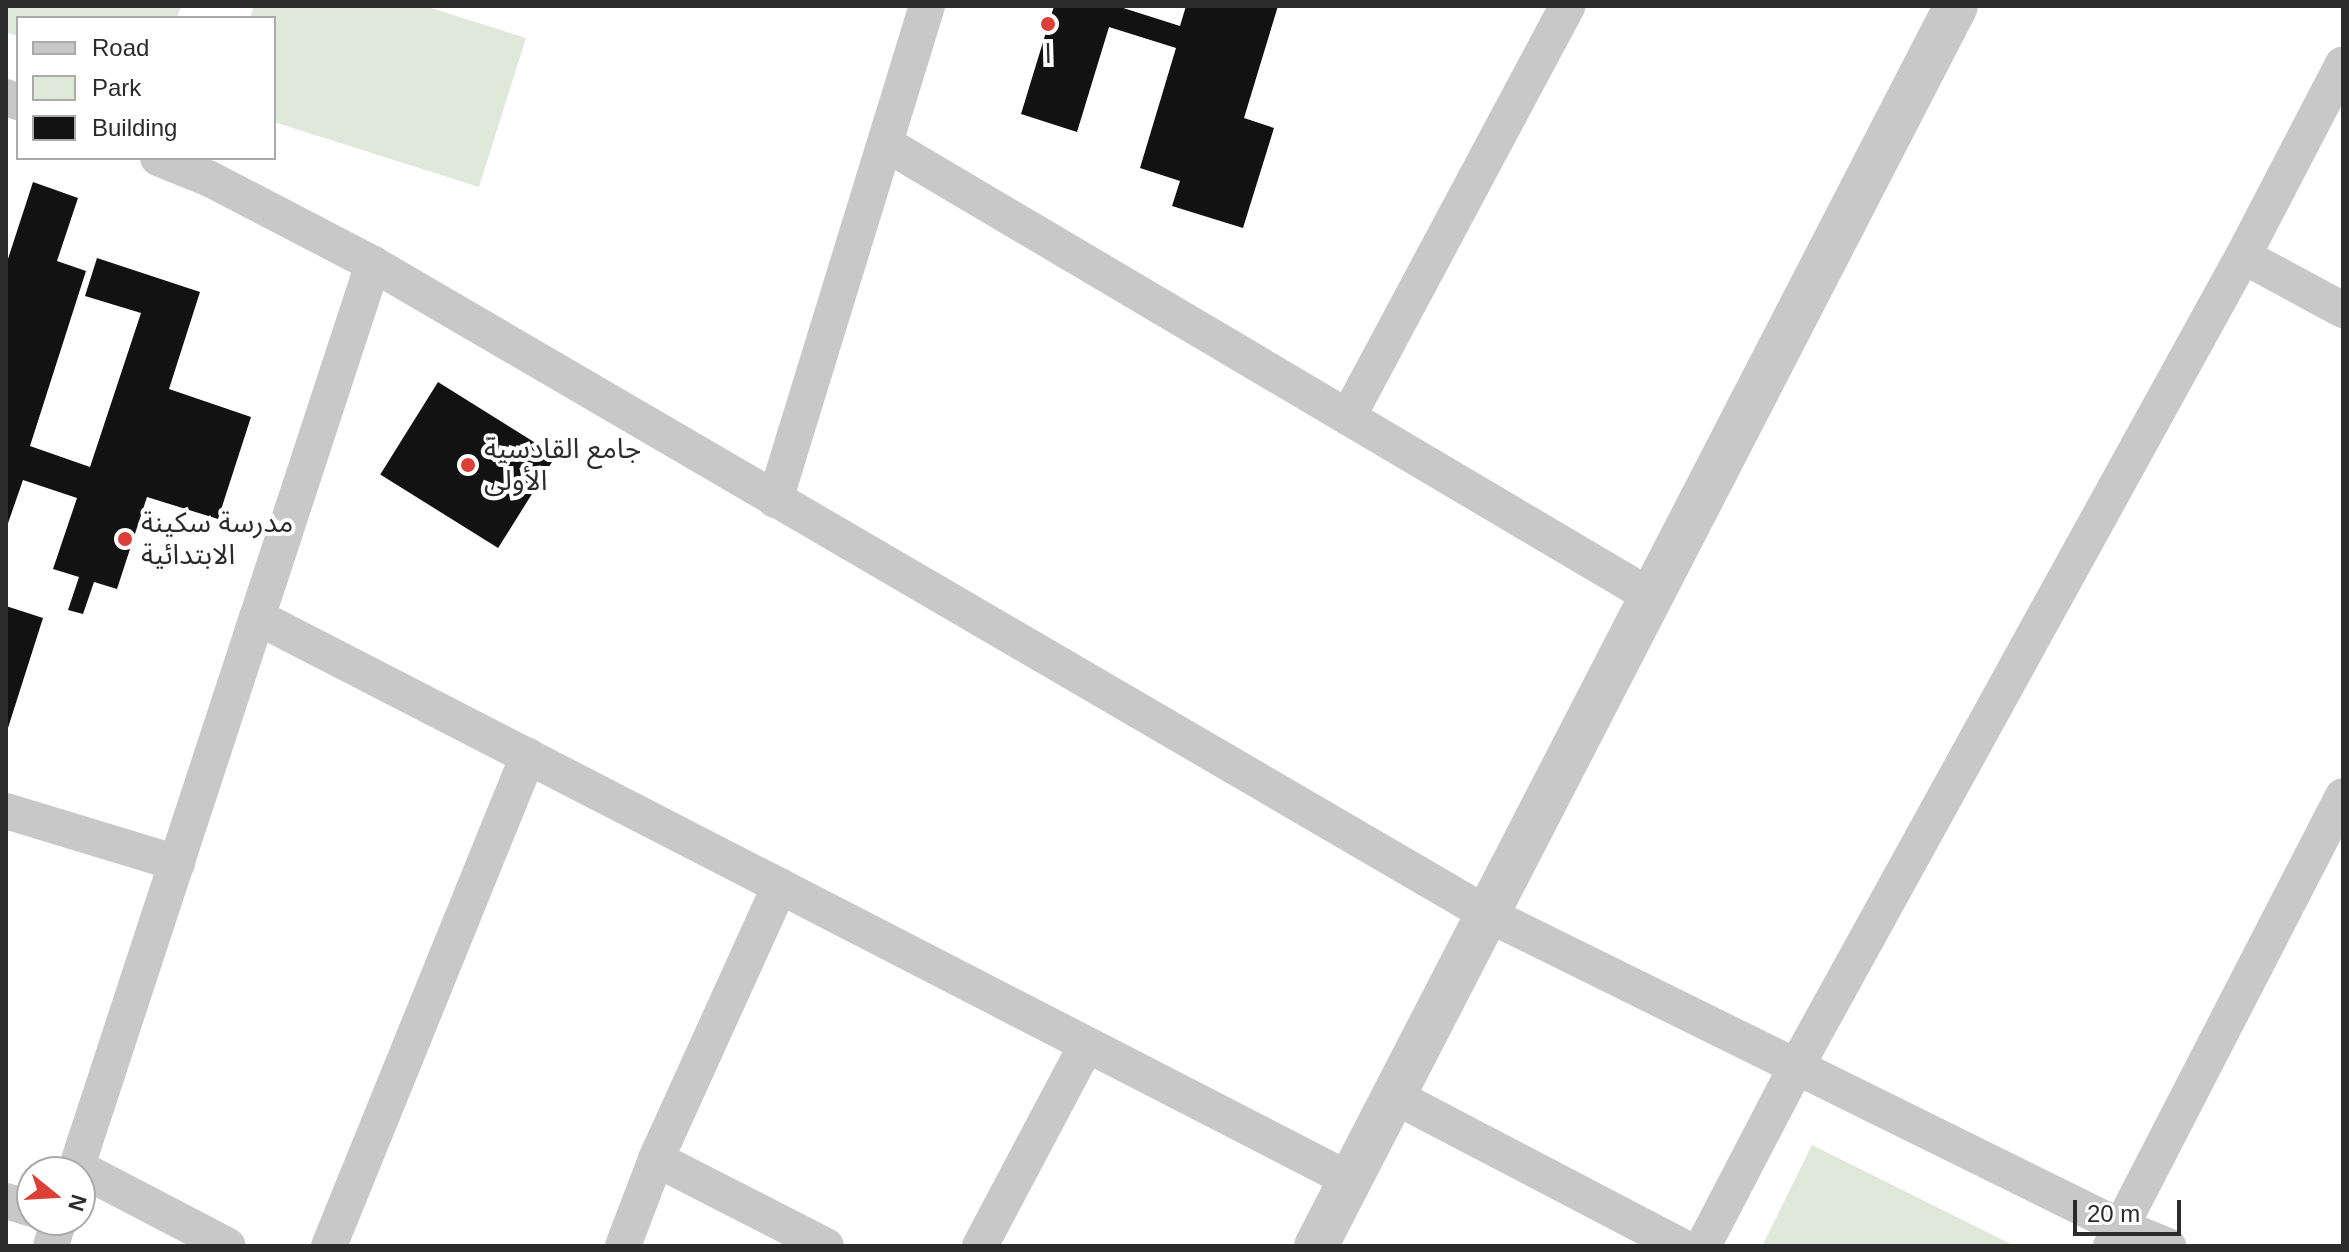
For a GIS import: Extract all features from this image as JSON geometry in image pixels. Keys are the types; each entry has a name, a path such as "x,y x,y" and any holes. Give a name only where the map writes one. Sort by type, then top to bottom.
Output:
{"street":[{"path":"775,500 927,6"},
{"path":"1348,417 1567,6"},
{"path":"1316,1246 1956,6"},
{"path":"1703,1246 1796,1067 2243,256 2343,64"},
{"path":"886,144 1652,597"},
{"path":"163,160 210,179 373,264 1489,915 1796,1067 2116,1236 2168,1246"},
{"path":"2243,256 2343,310"},
{"path":"80,1156 373,264"},
{"path":"257,617 1350,1180"},
{"path":"329,1246 528,756"},
{"path":"2116,1236 2343,796"},
{"path":"6,811 177,863"},
{"path":"623,1246 656,1159 780,886"},
{"path":"980,1246 1086,1046"},
{"path":"1394,1096 1681,1246"},
{"path":"656,1159 826,1246"},
{"path":"96,1179 228,1246"}],"green space":[{"path":"6,6 181,6 178,16 16,16 16,35 6,32"},
{"path":"254,6 425,6 526,38 479,187 276,123 276,16 251,16"},
{"path":"1812,1145 2015,1246 1762,1246"}],"building":[{"path":"1054,6 1117,6 1180,26 1186,6 1278,6 1244,118 1274,128 1243,228 1172,206 1180,181 1140,168 1176,48 1109,27 1077,132 1021,114"},
{"path":"33,182 78,198 57,261 86,271 30,446 90,467 141,313 85,296 97,258 200,292 169,389 251,417 218,519 147,497 117,589 94,582 83,614 68,610 79,577 53,569 77,498 23,480 6,529 6,265"},
{"name":"جامع القادسية الأولى","path":"438,382 556,456 498,548 380,474"},
{"path":"6,606 43,618 7,731 6,731"}],"place":[{"name":"ا","path":"1048,24"},
{"name":"جامع القادسية الأولى","path":"468,465"},
{"name":"مدرسة سكينة الابتدائية","path":"125,539"}]}
